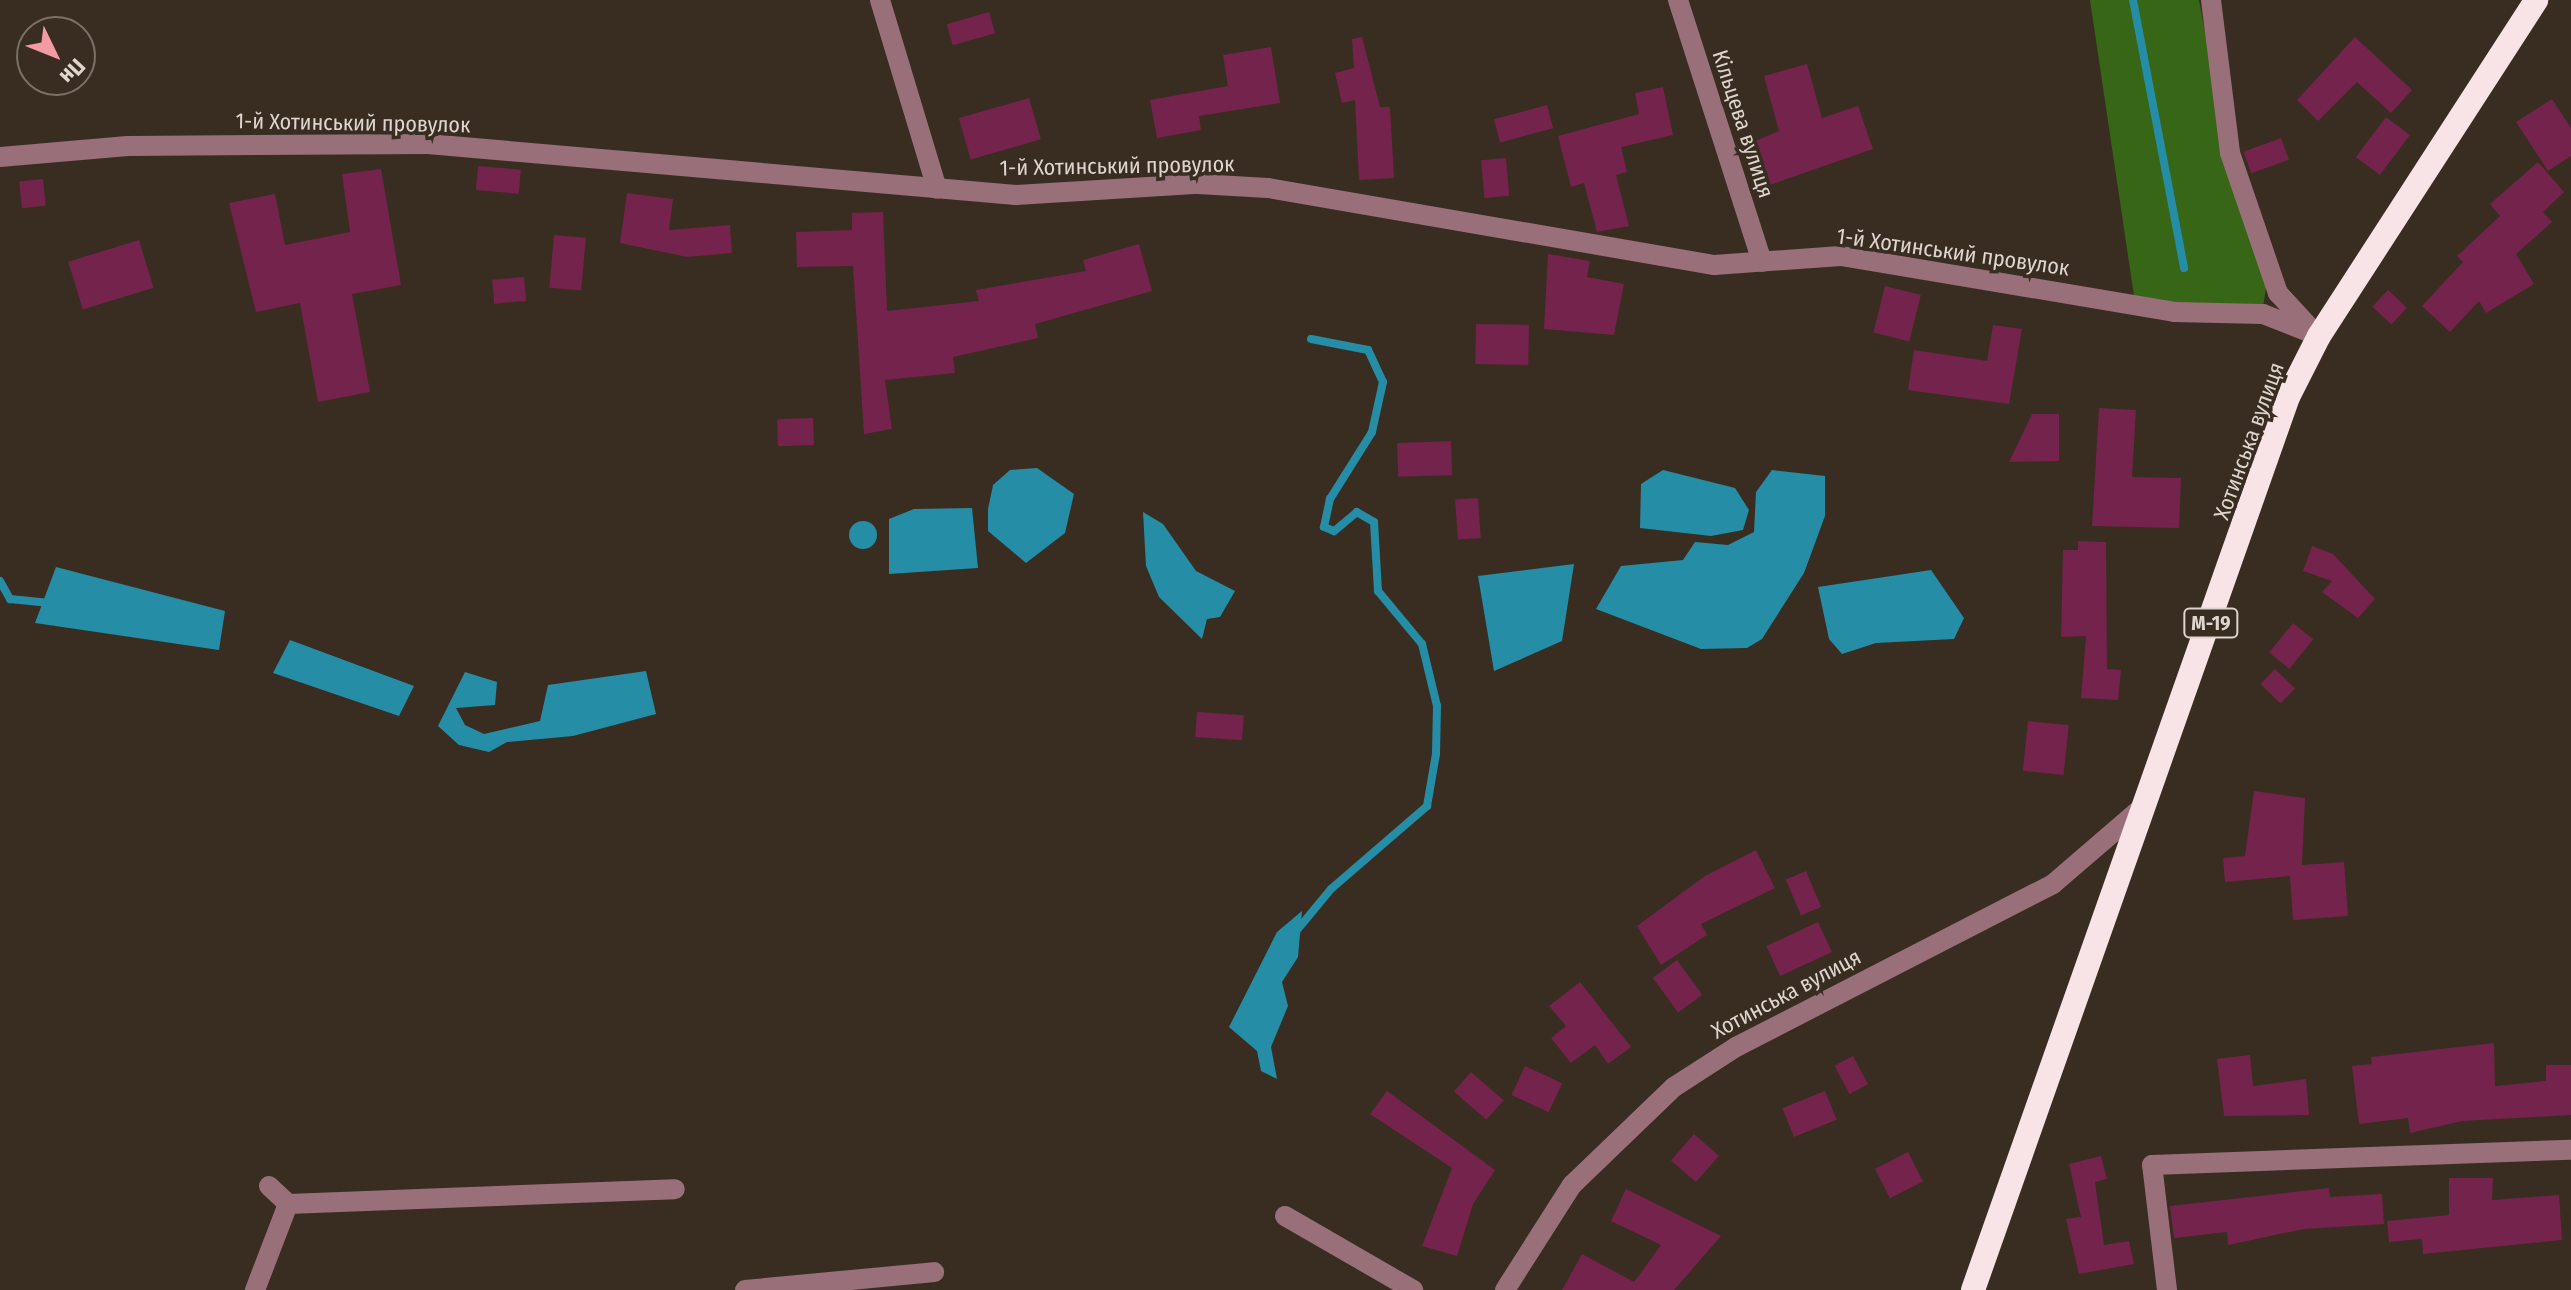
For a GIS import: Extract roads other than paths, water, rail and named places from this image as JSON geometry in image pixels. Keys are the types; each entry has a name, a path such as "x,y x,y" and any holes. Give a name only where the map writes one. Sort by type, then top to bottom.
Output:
{"highway":[{"name":"Хотинська вулиця","path":"1973,1290 2288,397 2319,336 2536,0"}],"street":[{"path":"880,0 937,189"},
{"name":"Кільцева вулиця","path":"1678,0 1762,262"},
{"path":"2211,0 2230,153 2278,293 2319,336"},
{"name":"1-й Хотинський провулок","path":"0,157 128,146 428,144 1016,195 1198,184 1268,188 1714,265 1841,256 2174,312 2263,314 2319,336"},
{"name":"Хотинська вулиця","path":"1505,1290 1572,1185 1674,1087 1736,1047 2053,884 2145,805"},
{"path":"2167,1290 2152,1165 2571,1150"},
{"path":"269,1186 288,1204 675,1189"},
{"path":"255,1290 288,1204"},
{"path":"1285,1216 1413,1290"},
{"path":"745,1290 934,1272"}],"water":[{"path":"1037,468 1074,494 1065,533 1026,563 988,531 988,509 993,485 1010,470"},
{"path":"1663,470 1735,488 1749,510 1743,530 1711,536 1640,528 1641,484"},
{"path":"1772,470 1825,476 1825,516 1804,573 1762,639 1747,648 1701,649 1596,609 1621,566 1683,560 1695,542 1728,545 1754,532 1756,492"},
{"path":"972,508 978,568 889,574 889,519 914,509"},
{"path":"1143,512 1163,524 1196,571 1235,591 1220,617 1207,619 1202,639 1159,597 1146,566"},
{"path":"863,521 873,525 877,535 873,545 863,549 853,545 849,535 853,525"},
{"path":"1574,564 1562,641 1494,671 1478,576"},
{"path":"56,567 225,611 219,650 35,623"},
{"path":"1931,570 1964,618 1954,639 1876,643 1842,654 1829,639 1818,587"},
{"path":"290,640 414,686 399,716 273,673"},
{"path":"646,671 656,714 573,736 507,742 489,752 459,745 438,726 465,672 497,682 495,705 456,708 465,725 484,734 540,721 548,685"},
{"path":"1302,911 1298,957 1282,982 1288,1006 1271,1047 1277,1079 1261,1071 1257,1051 1229,1027 1277,932"}],"waterway":[{"path":"2133,0 2184,268"},
{"path":"1293,935 1331,889 1427,806 1436,754 1437,706 1422,644 1378,591 1374,522 1357,512 1334,531 1324,527 1330,499 1372,432 1383,382 1368,350 1311,339"},
{"path":"0,581 10,599 50,603"}]}
